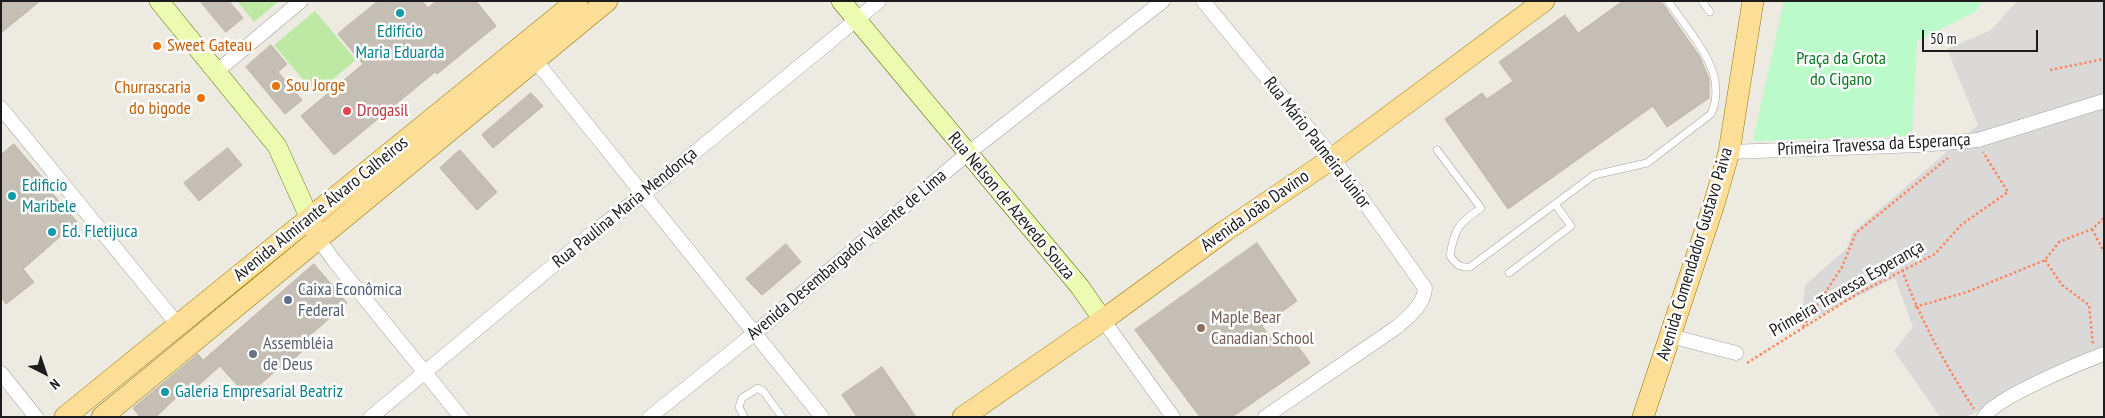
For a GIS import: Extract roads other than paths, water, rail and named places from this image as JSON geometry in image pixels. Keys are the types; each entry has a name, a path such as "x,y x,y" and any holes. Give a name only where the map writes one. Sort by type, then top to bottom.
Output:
{"main road":[{"name":"Avenida Almirante Álvaro Calheiros","path":"65,417 577,1"},
{"name":"Avenida Almirante Álvaro Calheiros","path":"102,417 607,1"},
{"name":"Avenida João Davino","path":"963,417 1104,320 1224,231 1333,158 1544,1"},
{"name":"Avenida Comendador Gustavo Paiva","path":"1643,417 1729,152 1753,1"}],"street":[{"path":"159,1 278,146 319,240 334,262 461,417"},
{"path":"216,72 301,1"},
{"name":"Rua Nelson de Azevedo Souza","path":"841,1 1080,287 1173,417"},
{"name":"Rua Paulina Maria Mendonça","path":"371,417 596,230 644,194 879,1"},
{"name":"Avenida Desembargador Valente de Lima","path":"650,417 756,332 967,154 1163,1"},
{"name":"Rua Mário Palmeira Júnior","path":"1203,1 1333,158 1425,288 1424,298 1412,314 1397,327 1265,417"},
{"path":"535,60 756,332 820,416"},
{"name":"Primeira Travessa da Esperança","path":"1729,152 1921,145 1973,140 2104,101"},
{"path":"1,108 178,325"},
{"path":"1670,336 1736,353"},
{"path":"1984,417 1988,411 2009,397 2099,356"},
{"path":"1,373 36,417"}],"lane":[{"path":"1437,150 1480,208 1462,221 1454,236 1450,256 1457,266 1470,267 1594,175 1647,163 1711,114 1716,102 1713,66 1668,1"},
{"path":"1702,1 1710,12"},
{"path":"1509,273 1571,226 1555,204"},
{"path":"744,417 739,407 742,398 758,388 764,392 782,417"}],"place":[{"name":"Edifício Maria Eduarda","path":"400,13"},
{"name":"Sweet Gateau","path":"157,46"},
{"name":"Sou Jorge","path":"276,86"},
{"name":"Churrascaria do bigode","path":"201,98"},
{"name":"Drogasil","path":"347,111"},
{"name":"Edificio Maribele","path":"12,196"},
{"name":"Ed. Fletijuca","path":"52,232"},
{"name":"Caixa Econômica Federal","path":"288,300"},
{"name":"Maple Bear Canadian School","path":"1201,328"},
{"name":"Assembléia de Deus","path":"253,354"},
{"name":"Galeria Empresarial Beatriz","path":"165,392"}],"park label":[{"name":"Praça da Grota do Cigano","path":"1841,69"}]}
